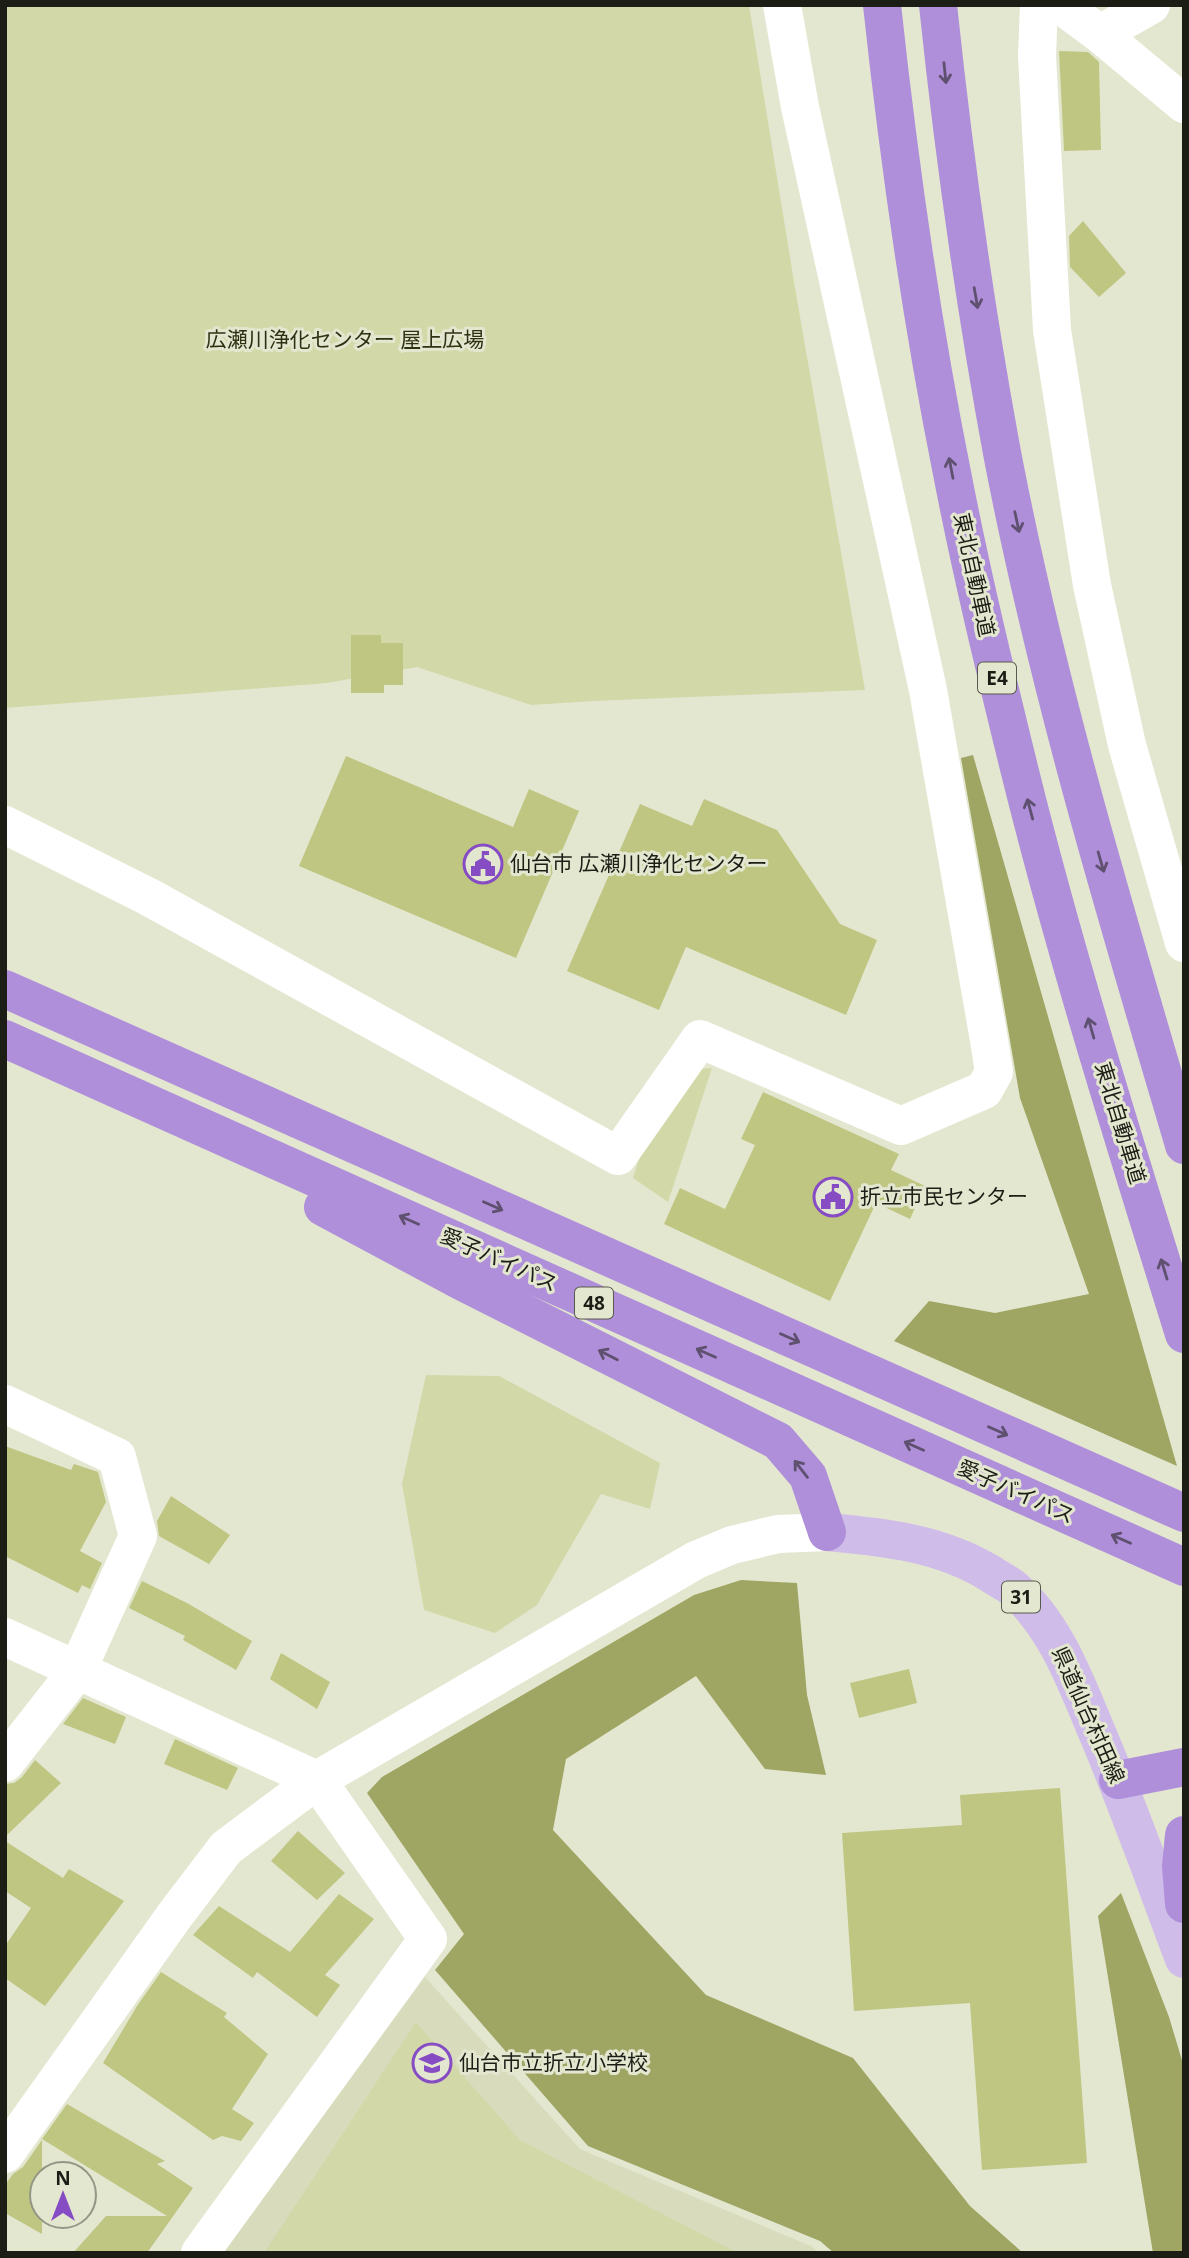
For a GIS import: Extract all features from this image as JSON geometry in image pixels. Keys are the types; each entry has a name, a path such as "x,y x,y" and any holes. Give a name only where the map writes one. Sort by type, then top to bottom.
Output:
{"highway":[{"name":"東北自動車道","path":"882,5 897,138 919,287 951,472 986,633 1064,936 1184,1334"},
{"path":"938,5 951,131 1004,459 1072,758 1184,1144"},
{"path":"5,973 205,1066 360,1147"},
{"name":"48","path":"5,989 1184,1513"},
{"name":"愛子バイパス","path":"5,1039 1184,1567"},
{"path":"5,1057 260,1173 461,1281 778,1441 808,1476 827,1532"},
{"path":"1118,1780 1184,1767"},
{"path":"1184,1835 1181,1866 1184,1904"}],"main road":[{"name":"県道仙台村田線","path":"827,1532 876,1536 926,1546 974,1564 1012,1588 1043,1621 1068,1664 1118,1780 1184,1959"}],"street":[{"path":"5,825 149,897 618,1156 700,1039 901,1126 984,1090 992,1080 994,1072 928,690 800,107 782,5"},
{"path":"1039,5 1038,70 1052,330 1058,371 1095,598 1127,745 1184,943"},
{"path":"1061,5 1184,103"},
{"path":"1100,34 1151,5"},
{"path":"5,1404 117,1457 138,1536 77,1671 5,1763"},
{"path":"5,2154 175,1915 226,1848 317,1780 696,1560 732,1545 778,1534 827,1532"},
{"path":"5,1637 317,1780 428,1939 200,2253"}],"shaded area":[{"name":"仙台市立折立小学校","path":"425,1977 580,2149 811,2246 819,2253 223,2253"}],"green space":[{"name":"広瀬川浄化センター 屋上広場","path":"5,5 749,5 865,690 531,705 417,667 327,683 5,708"},
{"path":"973,755 1177,1466 894,1341 929,1301 995,1313 1089,1294 1020,1098 961,758"},
{"path":"712,1068 668,1202 633,1178 643,1147 699,1069"},
{"path":"426,1375 499,1376 660,1463 650,1509 601,1494 537,1605 495,1633 424,1610 402,1484"},
{"path":"741,1580 797,1583 807,1695 826,1775 765,1769 696,1676 566,1759 553,1830 706,1995 853,2058 970,2206 1023,2253 834,2253 820,2241 588,2146 435,1970 464,1934 367,1793 382,1777 694,1595"},
{"path":"1121,1893 1169,2017 1184,2067 1184,2253 1153,2253 1098,1916"},
{"name":"仙台市立折立小学校","path":"416,2022 520,2140 738,2253 264,2253"}],"building":[{"path":"1059,51 1088,52 1099,62 1101,150 1064,151"},
{"path":"1083,221 1126,273 1099,297 1070,267 1069,236"},
{"path":"351,635 381,635 381,643 403,643 403,685 384,685 384,693 351,693"},
{"path":"346,756 513,827 529,789 579,811 516,958 299,866"},
{"path":"704,799 777,830 840,924 877,940 846,1015 686,947 659,1010 567,971 640,804 692,826"},
{"name":"折立市民センター","path":"763,1092 899,1154 891,1170 925,1186 910,1219 876,1203 830,1301 664,1224 680,1188 725,1209 755,1145 741,1139"},
{"path":"5,1446 71,1470 74,1464 98,1472 106,1502 80,1551 102,1563 90,1589 82,1585 78,1593 5,1556"},
{"path":"171,1496 230,1535 209,1564 159,1536 157,1521"},
{"path":"142,1581 187,1603 252,1641 236,1670 183,1640 185,1636 129,1608"},
{"path":"281,1653 330,1682 317,1709 270,1679"},
{"path":"909,1669 917,1703 859,1718 850,1683"},
{"path":"83,1698 126,1717 115,1744 63,1724"},
{"path":"175,1739 238,1768 227,1790 164,1764"},
{"path":"35,1760 61,1783 5,1837 5,1784 14,1783 22,1777"},
{"path":"1060,1788 1087,2163 982,2170 970,2003 854,2011 842,1833 962,1825 960,1795"},
{"path":"298,1831 345,1873 317,1900 271,1861"},
{"path":"5,1841 63,1878 69,1869 124,1901 45,2006 5,1978 5,1946 31,1908 5,1891"},
{"path":"339,1894 374,1919 325,1975 340,1985 317,2017 257,1972 253,1978 193,1935 219,1906 290,1952"},
{"path":"161,1972 227,2013 224,2017 268,2054 232,2109 254,2123 241,2141 222,2136 213,2140 103,2063"},
{"path":"67,2104 165,2161 157,2164 193,2188 147,2253 73,2253 94,2230 98,2230 98,2225 106,2216 167,2216 98,2173 98,2160 76,2160 42,2139"},
{"path":"42,2140 42,2160 28,2160 28,2226 5,2213 5,2185 13,2174 23,2167"}],"place":[{"name":"仙台市 広瀬川浄化センター","path":"483,864"},
{"name":"折立市民センター","path":"833,1197"},
{"name":"仙台市立折立小学校","path":"432,2063"}]}
